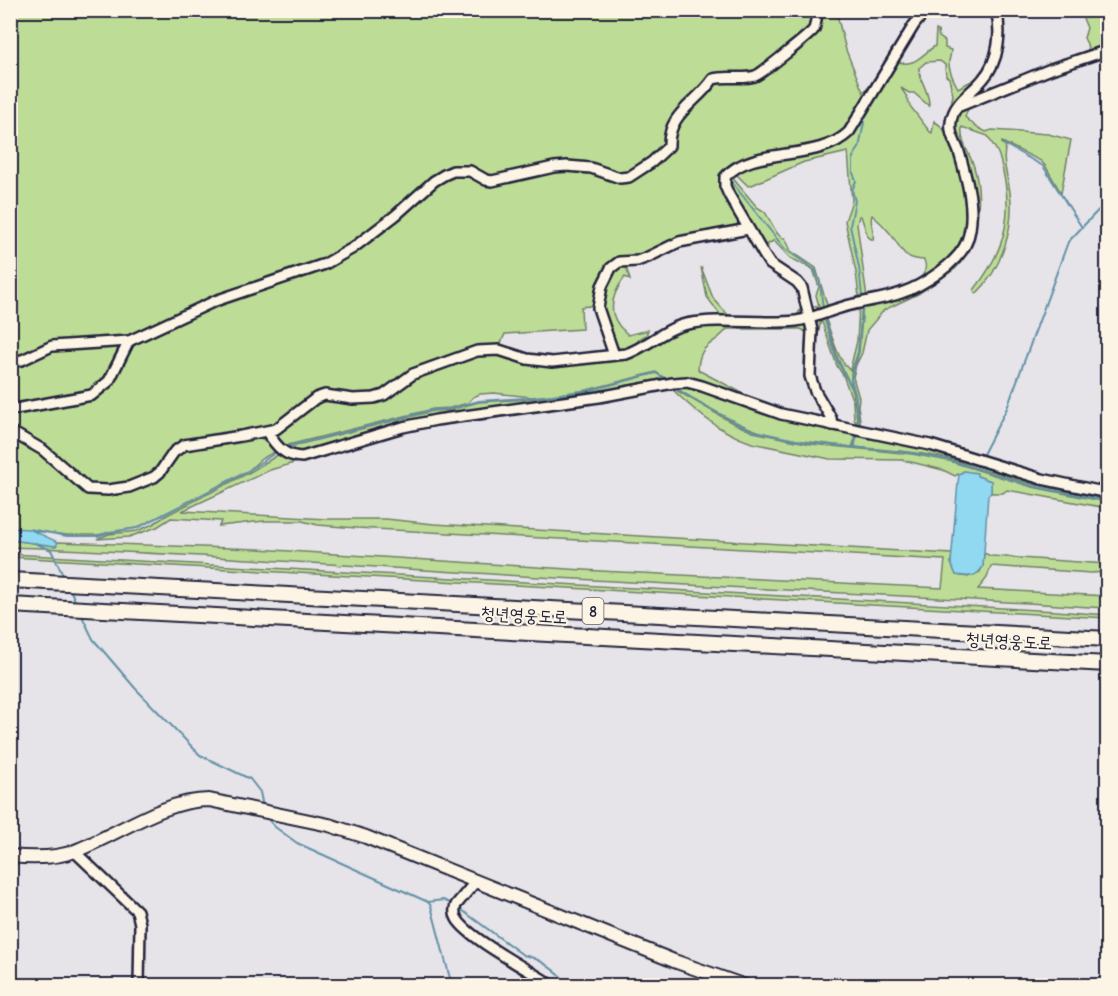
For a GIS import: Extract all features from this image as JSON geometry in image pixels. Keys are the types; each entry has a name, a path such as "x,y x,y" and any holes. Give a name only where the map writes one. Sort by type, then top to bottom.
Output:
{"highway":[{"name":"청년영웅도로","path":"10,580 1107,639"},
{"name":"청년영웅도로","path":"10,605 1107,664"}],"main road":[{"path":"10,856 48,856 74,851 184,803 209,800 329,825 366,837 674,961 745,986"}],"street":[{"path":"10,361 22,360 52,346 129,341 215,301 325,264 352,248 396,215 434,181 453,171 470,171 492,181 554,166 567,166 591,168 621,178 628,177 664,152 669,146 674,119 705,90 713,79 727,76 750,77 762,73 809,35 818,10"},
{"path":"832,425 831,418 815,391 810,376 813,330 802,288 770,264 725,186 725,177 732,170 749,163 826,146 843,137 849,132 914,25 926,10"},
{"path":"10,431 43,450 88,489 129,487 154,477 174,452 184,445 276,429 316,398 325,395 353,399 374,398 389,391 413,374 477,351 499,350 539,361 614,355 636,351 685,324 787,322 903,293 955,260 967,240 971,216 965,173 950,127 954,111 962,98 983,80 990,69 999,38 996,10"},
{"path":"957,106 1107,50"},
{"path":"614,355 598,308 602,286 611,268 619,262 637,261 648,257 679,242 748,229"},
{"path":"10,410 92,395 109,381 129,341"},
{"path":"267,432 284,453 303,457 403,427 436,420 687,382 781,414 930,445 1042,478 1107,493"},
{"path":"74,851 137,911 140,924 139,986"},
{"path":"476,881 456,905 454,910 457,919 494,948 553,986"}],"green space":[{"path":"10,11 816,11 812,28 762,72 719,76 687,106 667,146 628,175 591,167 492,179 453,170 352,247 282,278 129,340 65,344 10,359"},
{"path":"819,11 836,11 846,50 863,92 869,87 917,11 923,11 847,130 834,140 765,155 723,175 738,218 737,227 647,255 618,260 597,305 581,307 582,329 505,334 499,348 477,349 373,396 325,393 275,427 184,443 159,471 128,485 89,487 11,429 11,412 82,400 120,368 136,341 188,315 326,266 435,182 460,172 485,181 535,172 580,168 620,180 665,154 672,127 714,81 750,79 810,36"},
{"path":"1080,11 1107,11 1107,48 973,97 973,91 980,91 1088,51 1084,38 1087,28"},
{"path":"936,30 939,37 945,41 945,48 951,50 949,68 958,88 981,78 966,89 950,108 953,95 949,78 946,76 945,65 940,61 926,62 919,68 929,106 914,93 901,88 910,106 930,132 932,133 934,121 945,131 954,145 960,162 965,182 967,221 964,238 958,252 914,285 901,291 878,295 911,284 918,280 926,268 924,260 906,255 889,232 872,215 873,240 868,237 861,216 859,216 857,224 867,298 831,308 824,309 814,306 819,306 816,295 819,287 813,269 790,258 773,241 768,244 767,254 728,185 730,175 757,207 765,212 777,233 785,238 791,251 816,268 827,305 859,297 845,221 852,201 848,152 804,162 748,186 734,172 750,165 837,144 906,45 897,61 913,62 935,46"},
{"path":"976,102 968,109 965,117 986,132 992,130 1048,134 1071,140 1061,193 1041,161 1002,142 1006,146 1005,163 1011,205 1008,233 1000,260 976,294 974,290 1001,243 1005,227 1007,193 999,156 988,136 962,127 964,143 977,179 978,206 974,235 963,259 955,269 918,294 884,310 867,330 853,377 859,398 861,427 859,427 856,398 851,379 859,352 863,304 950,267 973,222 954,134 955,112"},
{"path":"625,263 630,280 625,277 618,287 612,305 614,318 628,335 648,330 646,335 638,340 640,343 688,317 722,317 707,297 701,267 713,298 730,317 797,316 804,302 805,312 801,317 704,320 622,352 613,341 601,308 605,287 613,270"},
{"path":"862,304 858,352 851,372 851,386 838,359 824,315 841,360 850,370 857,341 859,305"},
{"path":"823,315 837,360 853,391 858,427 854,419 853,402 843,375 837,366 821,319 812,369 817,320"},
{"path":"807,322 813,392 806,379 804,364 806,332 801,329 727,329 701,354 698,370 767,406 689,377 667,380 656,372 587,390 551,395 532,397 494,393 480,394 468,403 450,408 433,409 284,446 275,433 317,399 362,401 414,376 488,352 527,361 614,357 685,326"},
{"path":"123,344 115,366 92,394 11,408 11,363 53,348"},
{"path":"656,373 665,380 631,388 501,408 304,453 285,448 433,411 450,410 479,402 527,399 587,391"},
{"path":"688,385 787,419 857,434 852,447 801,441 763,433 722,415 674,387"},
{"path":"669,386 753,432 811,444 912,454 949,461 1032,487 1107,502 1107,508 1007,490 1003,493 991,493 991,481 964,471 955,476 943,470 903,460 830,459 752,443 728,433 707,419"},
{"path":"661,388 409,429 270,470 182,511 327,519 386,519 434,524 952,554 951,563 956,575 968,577 980,572 984,553 991,556 1107,564 1107,572 1091,573 991,566 987,578 978,589 1107,596 1107,608 11,547 11,540 55,546 58,542 258,549 600,571 942,588 945,560 357,528 318,525 302,521 264,521 219,526 221,521 171,518 157,527 129,537 97,539 109,534 137,531 153,524 281,453 290,460 297,460 429,423"},
{"path":"11,433 42,452 87,491 155,479 180,449 256,435 278,450 261,459 248,471 137,528 97,535 67,535 11,528"},
{"path":"859,434 902,441 977,462 973,467 930,455 855,447"},
{"path":"979,463 1107,496 1107,500 1032,484 976,468"},
{"path":"11,554 1056,611 1107,615 1107,618 11,557"}],"water":[{"path":"964,471 977,473 977,476 991,481 983,566 975,575 968,576 956,575 951,563 958,482 959,475"},
{"path":"10,528 29,529 58,542 56,546 11,540"}],"waterway":[{"path":"862,296 859,267 850,226 855,201 852,190 856,181 853,173 853,157 859,148 866,112"},
{"path":"1004,144 1043,166 1081,226"},
{"path":"730,180 785,249 815,270 820,283 823,309"},
{"path":"981,458 1007,408 1068,242 1108,200"},
{"path":"858,427 856,398 851,379 858,352 863,304"},
{"path":"824,316 837,360 851,386"},
{"path":"286,447 433,410 450,409 479,401 587,391 656,373 665,378"},
{"path":"674,388 753,431 811,443 912,453 949,460 1032,486 1108,501"},
{"path":"853,448 858,433"},
{"path":"29,529 67,536 98,536 137,528 248,471 278,451"},
{"path":"35,543 51,550 65,579"},
{"path":"70,589 76,603"},
{"path":"81,614 93,639 135,688 200,755 250,779 260,792 263,807"},
{"path":"267,818 297,843 428,902 452,986"},
{"path":"428,902 443,900 454,905"},
{"path":"459,908 523,955 549,967 572,986"}]}
